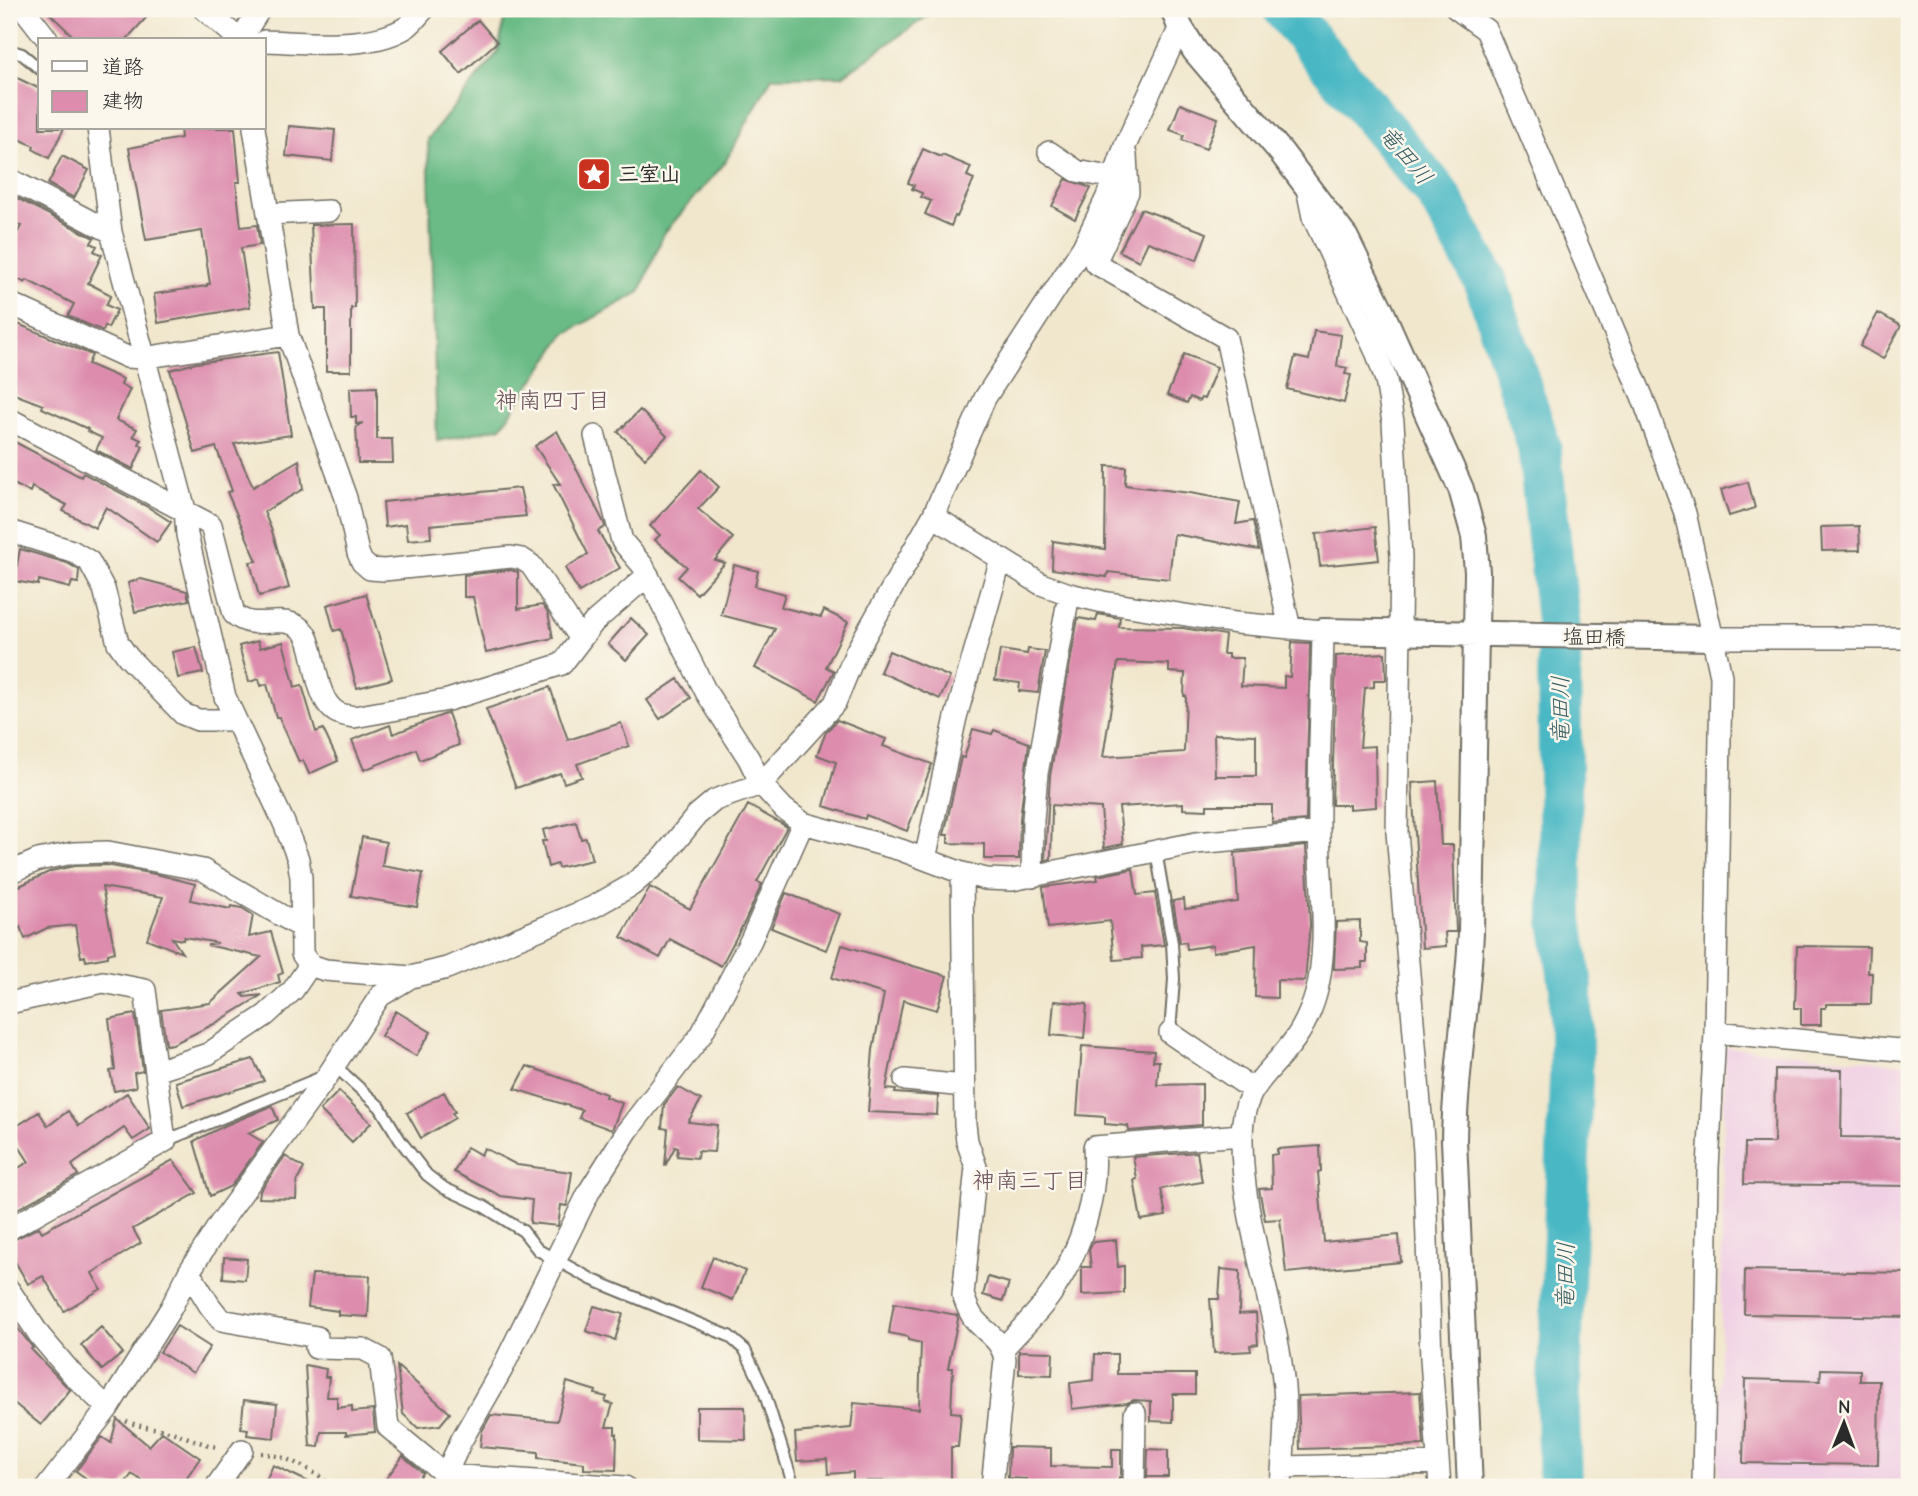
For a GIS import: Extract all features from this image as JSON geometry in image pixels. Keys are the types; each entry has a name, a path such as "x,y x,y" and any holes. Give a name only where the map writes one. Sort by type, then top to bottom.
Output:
{"street":[{"path":"24,9 46,38"},
{"path":"204,9 238,38"},
{"path":"241,38 260,9"},
{"path":"266,41 339,42 377,39 405,28 424,9"},
{"path":"1457,9 1485,19 1642,396 1685,513 1721,676 1703,1487"},
{"path":"53,1485 108,1408 172,1308 190,1272 221,1222 331,1070 380,996 411,977 447,968 478,956 593,907 632,885 659,862 697,815 715,800 761,784 835,703 856,652 933,516 985,398 1083,247 1114,178 1176,18"},
{"path":"1176,18 1195,51 1281,152 1346,238 1461,489 1474,536 1477,572 1469,988 1455,1091 1454,1140 1470,1487"},
{"path":"98,130 111,232 142,358 185,510 187,536 225,697 284,822 298,859 301,877 302,954 310,965 325,970 411,977"},
{"path":"254,130 288,335 346,498 362,562 370,569 384,570 511,557 522,559 531,565 581,639"},
{"path":"1125,146 1128,192 1094,263 1226,338 1290,629"},
{"path":"1049,152 1077,171 1114,178"},
{"path":"9,179 111,232"},
{"path":"1306,186 1313,217 1377,354 1386,380 1393,422 1398,489 1401,634 1397,832 1424,1151 1431,1359 1440,1487"},
{"path":"268,214 329,211"},
{"path":"9,303 127,357 142,358 288,335"},
{"path":"9,419 211,525 234,614 241,620 254,624 279,622 292,624 302,630 308,639 326,704 338,714 354,717 448,700 562,664 594,622 648,575"},
{"path":"595,436 622,541 648,575 706,692 749,759 761,784 784,810 803,822 901,850 962,873 986,879 1012,880 1196,843 1319,832"},
{"path":"933,516 1041,584 1069,594 1196,617 1323,631 1319,832 1324,940 1319,982 1308,1015 1296,1038 1252,1089 1245,1106 1241,1135 1247,1205 1284,1387 1282,1477 1438,1463"},
{"path":"9,531 72,551 89,561 104,589 118,643 183,714 198,720 236,720"},
{"path":"925,859 956,717 1001,559"},
{"path":"1032,877 1037,774 1069,594"},
{"name":"塩田橋","path":"1323,631 1713,638"},
{"path":"1713,638 1909,638"},
{"path":"443,1481 461,1441 502,1369 590,1190 628,1130 701,1035 751,940 803,822"},
{"path":"9,873 38,860 73,853 108,852 203,870 301,927"},
{"path":"962,873 964,1086 967,1141 976,1167 963,1295 976,1321 1003,1349 1005,1359 992,1487"},
{"path":"156,1071 208,1054 266,1016 293,990 310,965"},
{"path":"9,1003 103,982 145,990 165,1141 9,1229"},
{"path":"1715,1032 1909,1051"},
{"path":"1170,1033 1252,1089"},
{"path":"905,1080 964,1086"},
{"path":"1003,1349 1053,1292 1078,1243 1093,1200 1096,1171 1094,1147 1241,1135"},
{"path":"190,1272 221,1320 317,1337 316,1348 363,1349 380,1357 388,1427 443,1481 625,1487"},
{"path":"9,1290 40,1336 108,1408"},
{"path":"1134,1487 1135,1413"},
{"path":"216,1487 242,1450"}],"lane":[{"path":"9,50 22,54 38,67"},
{"path":"1156,851 1172,943 1174,979 1170,1033"},
{"path":"165,1141 331,1070 380,1107 400,1140 428,1175 444,1188 483,1206 523,1231 538,1250 593,1280 729,1336 745,1350 763,1388 794,1487"}],"shaded area":[{"path":"1725,1047 1909,1064 1909,1487 1718,1487"}],"green space":[{"path":"506,9 937,9 842,76 772,77 724,164 664,233 640,292 565,334 501,427 437,441 428,139 498,52"}],"building":[{"path":"45,9 154,9 128,38 75,38"},
{"path":"478,20 497,42 461,74 442,51"},
{"path":"9,74 38,88 38,130 63,130 49,158 33,149 34,146 9,134"},
{"path":"1180,104 1218,118 1206,149 1182,140 1184,135 1170,130"},
{"path":"289,126 335,130 332,161 286,156"},
{"path":"180,130 235,130 240,182 236,182 241,227 257,225 260,245 241,248 250,307 158,323 154,294 210,284 202,231 146,240 129,148 181,138"},
{"path":"923,149 971,167 967,176 974,179 951,226 925,214 931,201 921,197 922,193 912,189 914,185 908,183"},
{"path":"62,156 89,170 74,198 48,184"},
{"path":"1066,179 1091,188 1075,219 1052,206"},
{"path":"9,194 94,238 91,243 97,246 94,251 102,255 88,283 111,295 106,305 117,310 108,328 105,326 103,331 68,316 74,304 9,274 9,248 21,226 9,220"},
{"path":"1141,209 1207,233 1197,260 1148,242 1139,261 1119,251"},
{"path":"354,224 355,308 351,308 351,371 326,371 326,309 315,309 311,225"},
{"path":"1878,313 1901,326 1883,359 1860,346"},
{"path":"18,324 92,355 88,364 123,379 121,385 130,389 116,420 137,429 133,436 141,440 139,444 143,446 133,469 96,450 102,438 87,431 88,429 42,408 43,405 9,392 9,343"},
{"path":"1314,331 1341,335 1337,366 1347,368 1345,374 1351,375 1344,403 1287,389 1295,357 1309,360"},
{"path":"278,352 291,435 234,444 253,487 299,460 303,489 264,512 289,588 259,596 250,562 257,561 227,492 232,491 216,447 195,453 170,370 196,363"},
{"path":"1184,354 1217,367 1204,399 1199,401 1190,397 1187,403 1167,395"},
{"path":"377,387 377,439 392,439 393,463 358,463 356,427 363,423 356,424 356,417 351,417 350,388"},
{"path":"640,410 667,436 645,458 618,432"},
{"path":"557,431 604,523 605,527 598,531 620,568 579,592 565,568 588,554 553,484 560,484 535,446"},
{"path":"15,442 81,477 83,473 171,522 157,542 106,507 95,528 63,511 67,505 32,487 30,492 9,482 9,454"},
{"path":"1106,466 1126,467 1125,485 1240,502 1236,524 1253,521 1259,550 1174,534 1169,579 1108,572 1107,577 1052,569 1053,541 1105,549"},
{"path":"701,470 719,487 698,509 733,538 715,560 725,563 697,594 678,577 687,567 655,540 660,535 650,526"},
{"path":"1748,482 1755,508 1729,516 1721,490"},
{"path":"520,488 526,516 430,525 431,538 408,540 406,524 385,527 383,502"},
{"path":"1859,526 1860,550 1822,551 1821,527"},
{"path":"1375,527 1379,560 1320,566 1316,534"},
{"path":"20,549 67,563 79,570 78,583 72,582 70,588 39,580 38,585 14,581"},
{"path":"734,565 758,571 755,586 785,594 781,607 821,617 824,610 848,622 826,667 834,671 818,701 755,668 775,629 721,615"},
{"path":"510,570 518,572 518,609 542,605 548,613 553,638 486,653 473,597 464,597 464,575"},
{"path":"141,579 187,591 189,600 135,612 128,583"},
{"path":"366,594 392,679 357,688 341,629 334,631 327,605"},
{"path":"1098,614 1120,618 1119,627 1183,628 1225,635 1223,654 1228,654 1228,658 1243,658 1241,686 1284,688 1284,676 1290,677 1292,642 1310,643 1306,820 1272,823 1272,805 1207,805 1207,810 1183,809 1183,803 1119,807 1123,844 1104,848 1101,808 1052,805 1051,859 1045,860 1050,776 1078,618 1096,621","holes":["1118,662 1169,664 1169,672 1185,673 1184,752 1103,757","1214,734 1256,735 1256,776 1215,776"]},
{"path":"631,618 649,635 626,660 608,644"},
{"path":"258,641 260,648 283,642 295,687 302,685 316,732 323,729 338,761 309,774 303,760 299,762 279,717 276,717 267,684 261,686 259,679 249,682 239,646"},
{"path":"196,647 203,673 178,678 172,652"},
{"path":"1028,649 1045,651 1038,693 1019,691 1020,683 995,680 1000,650 1027,654"},
{"path":"889,651 950,677 940,699 880,672"},
{"path":"1385,653 1386,680 1374,680 1374,687 1365,688 1360,747 1375,746 1376,807 1349,809 1349,805 1332,805 1336,656"},
{"path":"678,679 691,698 660,719 647,700"},
{"path":"550,687 568,740 621,723 629,746 577,764 582,777 564,783 560,773 516,788 486,709"},
{"path":"448,713 459,745 420,760 416,749 364,770 352,740 390,725 393,734"},
{"path":"837,720 886,739 883,746 932,764 907,831 866,815 865,819 824,806 836,762 817,755 826,732"},
{"path":"973,729 992,734 994,730 1029,743 1020,819 1019,859 984,859 984,844 948,843 948,835 944,835 961,757 964,758"},
{"path":"1437,781 1441,845 1453,845 1456,932 1445,932 1446,946 1422,948 1412,783"},
{"path":"748,805 787,827 757,882 762,884 721,966 670,939 660,958 621,937 650,887 690,909"},
{"path":"576,822 581,839 586,838 592,860 558,868 557,864 548,867 542,841 546,841 543,830"},
{"path":"362,837 386,842 382,866 423,873 417,907 351,896"},
{"path":"1306,846 1310,925 1305,981 1277,980 1277,998 1255,997 1256,945 1213,952 1213,945 1187,949 1186,942 1180,943 1173,901 1184,899 1185,909 1238,902 1235,853"},
{"path":"106,865 160,875 195,884 191,900 230,909 231,906 242,908 253,915 249,937 271,932 283,973 278,975 280,982 242,994 245,997 262,995 214,1024 166,1045 161,1010 210,1003 261,957 207,945 218,943 184,937 183,940 172,938 182,953 147,939 163,897 102,887 115,952 108,954 108,957 86,961 85,956 81,957 75,925 47,928 25,939 20,927 9,933 9,891 51,871 74,866"},
{"path":"1133,869 1137,895 1155,893 1164,945 1141,947 1142,958 1114,960 1110,921 1048,928 1043,887 1098,880 1097,876"},
{"path":"786,893 840,914 826,950 771,928"},
{"path":"1360,921 1360,942 1367,943 1367,962 1362,962 1362,968 1334,969 1336,922"},
{"path":"842,945 947,976 937,1010 903,1000 886,1089 896,1090 895,1093 938,1096 937,1115 868,1112 873,1050 884,994 832,978"},
{"path":"1797,946 1869,947 1871,1004 1826,1004 1826,1008 1821,1008 1821,1025 1801,1025 1801,1008 1795,1008"},
{"path":"1054,1001 1087,1004 1084,1038 1051,1035"},
{"path":"396,1011 431,1032 416,1056 381,1036"},
{"path":"135,1014 143,1071 134,1073 136,1087 114,1091 110,1071 115,1070 109,1019"},
{"path":"1082,1046 1154,1051 1153,1061 1159,1061 1157,1085 1202,1084 1202,1125 1129,1131 1128,1126 1105,1124 1105,1117 1077,1115"},
{"path":"253,1059 264,1081 183,1106 176,1082"},
{"path":"527,1066 606,1094 605,1097 622,1103 612,1130 579,1118 582,1110 515,1089"},
{"path":"1775,1069 1842,1070 1841,1137 1908,1138 1909,1186 1744,1184 1745,1143 1774,1143"},
{"path":"678,1087 701,1100 688,1122 717,1125 714,1152 698,1151 697,1158 677,1156 678,1148 675,1147 665,1166 668,1129 662,1128 664,1105"},
{"path":"339,1091 371,1123 352,1142 320,1110"},
{"path":"444,1092 455,1112 452,1113 455,1118 421,1138 407,1113"},
{"path":"127,1093 150,1129 133,1140 124,1128 72,1165 78,1175 12,1212 9,1207 9,1173 29,1162 9,1131 39,1112 48,1126 68,1111 79,1126"},
{"path":"272,1106 278,1120 248,1133 263,1142 231,1186 210,1196 194,1141"},
{"path":"1320,1146 1321,1171 1318,1172 1324,1242 1399,1235 1401,1262 1286,1273 1280,1219 1265,1220 1259,1189 1272,1188 1271,1155 1277,1154 1277,1149"},
{"path":"467,1147 481,1155 484,1148 517,1165 572,1172 567,1206 561,1205 558,1226 530,1223 532,1200 501,1196 454,1172"},
{"path":"1197,1152 1202,1182 1161,1189 1166,1216 1141,1220 1133,1157"},
{"path":"285,1156 304,1168 297,1181 296,1199 259,1198 260,1191"},
{"path":"173,1160 197,1193 133,1229 141,1243 92,1273 101,1289 64,1311 43,1276 28,1284 9,1251 9,1242 39,1227 42,1232"},
{"path":"1116,1240 1118,1267 1124,1266 1124,1293 1082,1295 1082,1267 1091,1267 1089,1250 1093,1242"},
{"path":"224,1257 247,1259 245,1280 223,1278"},
{"path":"713,1257 745,1271 733,1300 701,1287"},
{"path":"1221,1269 1240,1271 1239,1314 1256,1313 1258,1344 1250,1345 1251,1351 1214,1353 1210,1299 1219,1299"},
{"path":"1745,1270 1909,1273 1909,1317 1744,1314"},
{"path":"312,1274 370,1276 368,1317 338,1315 338,1311 308,1307"},
{"path":"988,1277 1009,1283 1003,1301 983,1295"},
{"path":"894,1303 957,1315 948,1368 953,1368 951,1412 961,1413 958,1447 951,1447 951,1481 853,1481 853,1472 828,1474 827,1459 797,1461 795,1433 851,1428 854,1403 919,1409 921,1343 889,1333"},
{"path":"594,1306 623,1314 615,1340 586,1331"},
{"path":"9,1317 33,1348 31,1349 70,1390 41,1425 9,1399"},
{"path":"177,1326 210,1347 193,1373 160,1352"},
{"path":"101,1327 123,1353 102,1370 81,1345"},
{"path":"1019,1351 1053,1352 1052,1375 1019,1374"},
{"path":"1095,1354 1117,1354 1117,1374 1195,1374 1195,1394 1173,1394 1173,1422 1151,1421 1151,1401 1134,1400 1072,1409 1070,1383 1094,1380"},
{"path":"305,1365 326,1369 325,1377 329,1377 327,1397 337,1397 337,1408 352,1406 352,1412 373,1410 375,1432 346,1435 346,1432 321,1432 319,1447 310,1446"},
{"path":"397,1366 450,1413 440,1425 418,1428 403,1414"},
{"path":"1821,1369 1860,1370 1860,1381 1879,1381 1878,1465 1743,1463 1745,1379 1820,1381"},
{"path":"567,1382 596,1391 595,1394 607,1397 605,1402 613,1404 606,1427 615,1427 617,1434 616,1470 584,1469 584,1463 538,1458 538,1452 480,1447 482,1431 491,1415 557,1421"},
{"path":"1420,1392 1424,1445 1300,1449 1298,1396"},
{"path":"244,1400 277,1404 274,1438 247,1435 248,1429 241,1428"},
{"path":"697,1407 745,1407 746,1440 697,1439"},
{"path":"117,1419 149,1446 162,1432 200,1458 180,1487 152,1487 132,1474 122,1487 98,1487 76,1471 102,1437 111,1443"},
{"path":"1009,1447 1051,1448 1051,1466 1112,1467 1112,1449 1121,1449 1121,1477 1118,1487 1026,1486 1026,1479 1008,1478"},
{"path":"1148,1449 1168,1450 1168,1477 1147,1477"},
{"path":"403,1456 423,1473 413,1487 380,1487"},
{"path":"273,1465 319,1487 263,1487"}],"waterway":[{"name":"竜田川","path":"1284,9 1437,193 1485,280 1539,446 1559,630 1561,920 1571,986 1571,1079 1558,1411 1560,1487"}],"place":[{"name":"三室山","path":"594,174"}],"district":[{"name":"神南四丁目","path":"553,400"},
{"name":"神南三丁目","path":"1030,1180"}]}
